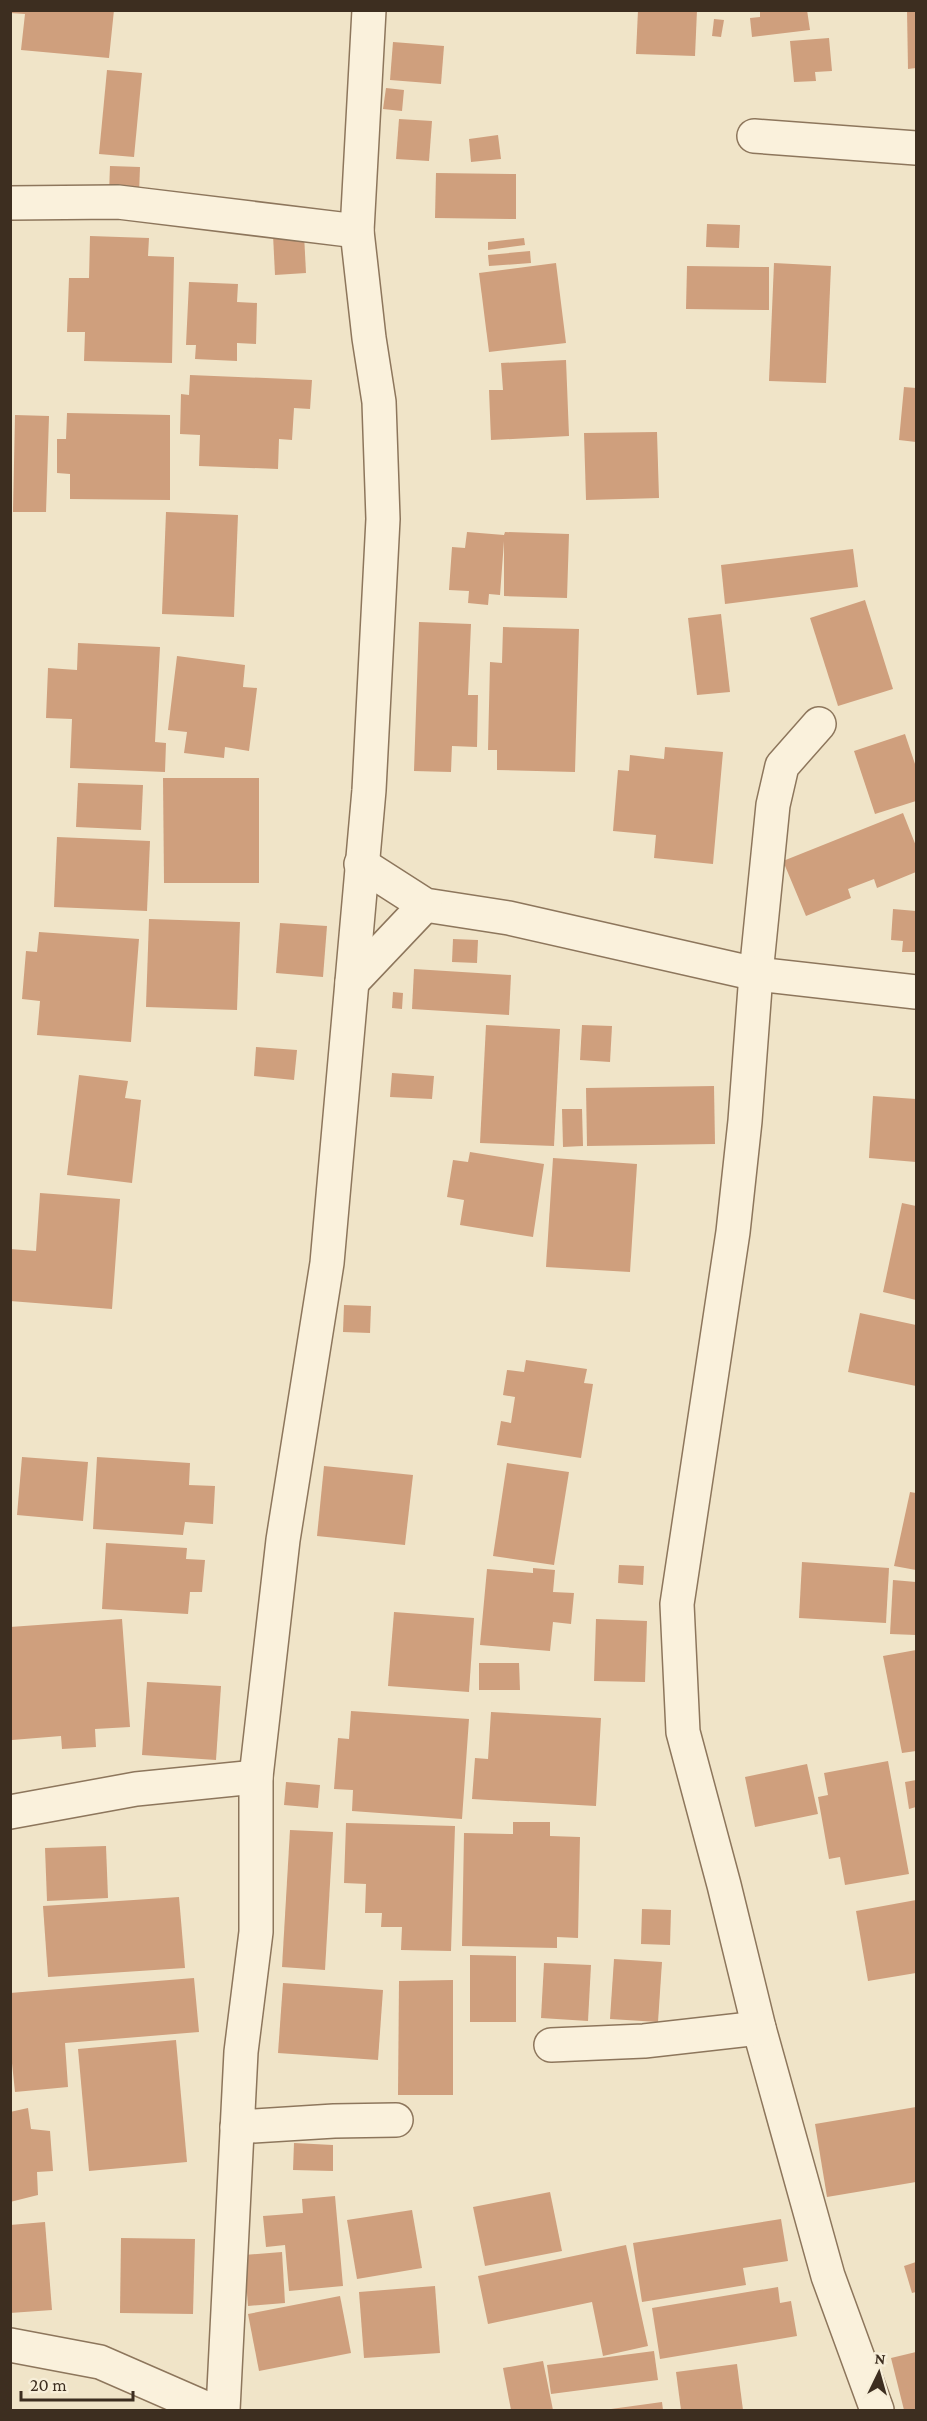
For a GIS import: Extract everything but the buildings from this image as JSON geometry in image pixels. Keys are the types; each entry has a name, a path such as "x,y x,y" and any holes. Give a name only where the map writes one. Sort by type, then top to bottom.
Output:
{"street":[{"path":"223,2410 241,2052 256,1932 256,1777 283,1540 327,1263 369,790 383,519 379,402 357,231 369,10"},
{"path":"754,136 916,148"},
{"path":"10,203 118,202 357,231"},
{"path":"819,724 782,766 773,805 756,975 746,1121 733,1232 677,1604 683,1732 727,1896 759,2028 828,2276 877,2410"},
{"path":"361,864 425,905 508,918 756,975 916,992"},
{"path":"352,982 425,905"},
{"path":"10,1812 136,1789 256,1777"},
{"path":"551,2045 644,2041 759,2028"},
{"path":"237,2127 396,2120"},
{"path":"10,2345 100,2362 210,2410"}]}
